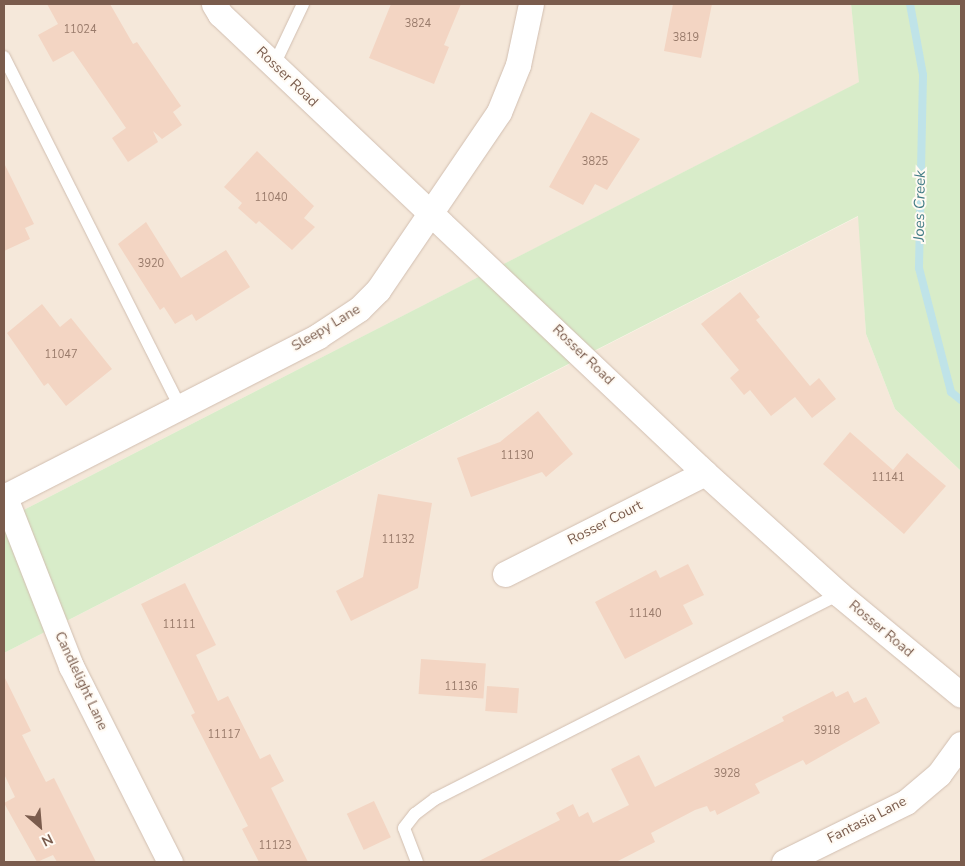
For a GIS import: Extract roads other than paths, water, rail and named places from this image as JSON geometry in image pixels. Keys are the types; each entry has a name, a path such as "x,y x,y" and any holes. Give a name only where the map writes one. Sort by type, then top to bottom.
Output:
{"street":[{"name":"Rosser Road","path":"214,4 274,65 431,214 523,297 705,473 839,594 961,695"},
{"name":"Sleepy Lane","path":"4,496 318,336 359,309 378,290 499,112 518,65 531,4"},
{"name":"Rosser Court","path":"505,574 705,473"},
{"name":"Candlelight Lane","path":"4,496 71,666 170,862"},
{"name":"Fantasia Lane","path":"784,862 906,802 939,774 961,744"}],"lane":[{"path":"274,65 303,4"},
{"path":"4,57 180,407"},
{"path":"417,862 404,828 414,814 435,799 839,594"}],"waterway":[{"name":"Joes Creek","path":"910,4 923,75 919,268 951,392 961,400"}]}
